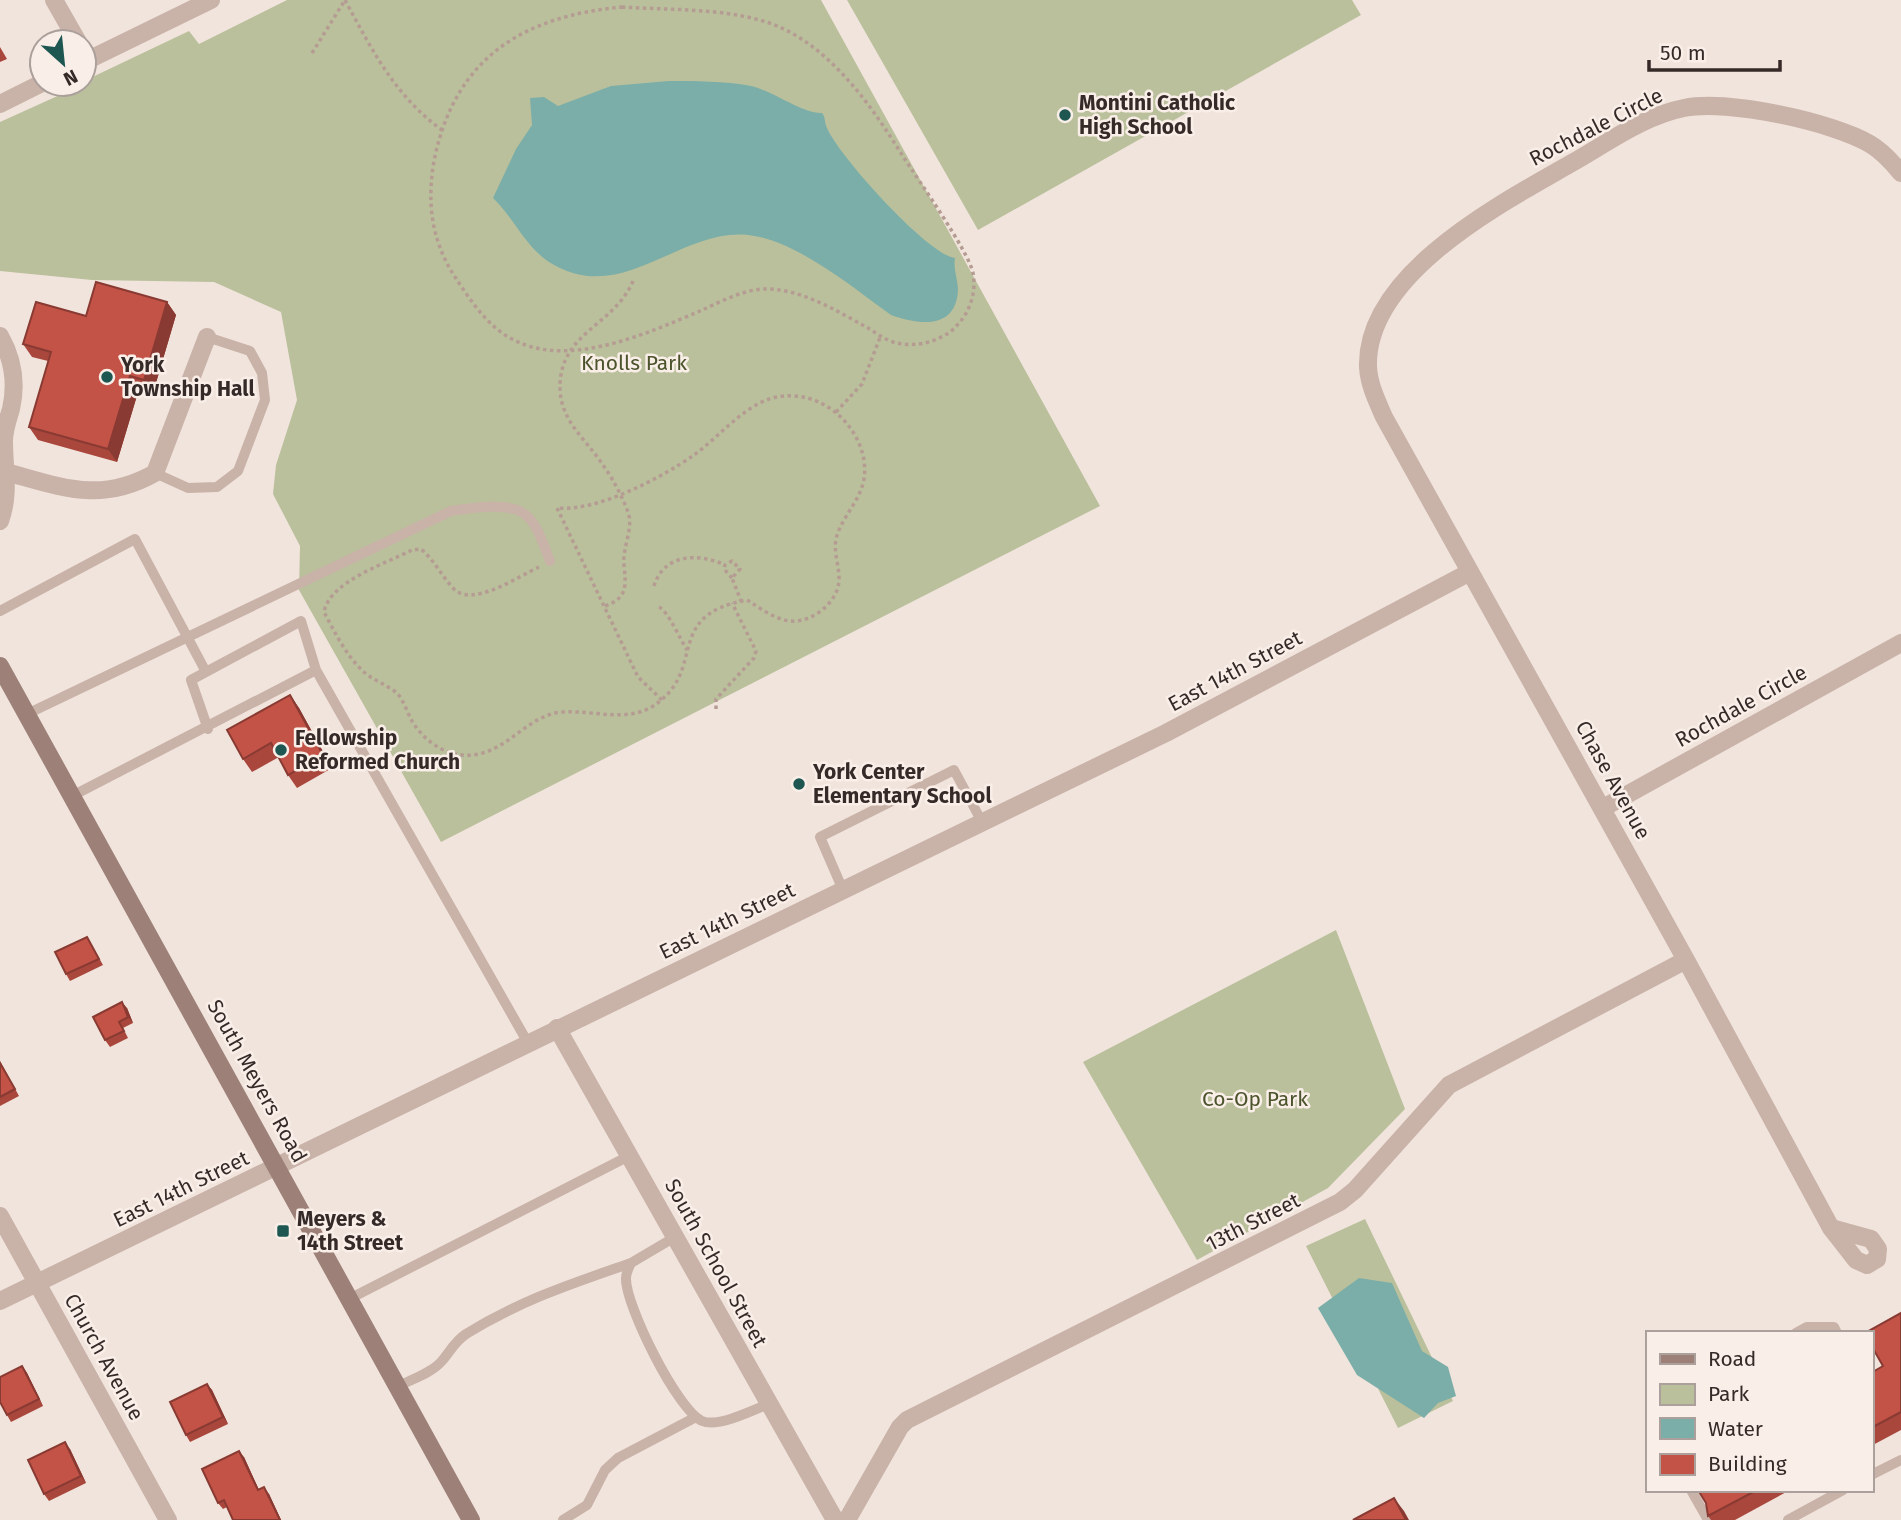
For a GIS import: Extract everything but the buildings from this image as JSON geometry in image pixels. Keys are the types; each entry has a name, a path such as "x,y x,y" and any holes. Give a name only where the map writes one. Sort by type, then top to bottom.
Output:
{"street":[{"path":"54,0 70,28"},
{"path":"98,52 211,0"},
{"path":"0,104 28,90"},
{"name":"Rochdale Circle","path":"1370,350 1383,314 1395,296 1410,276 1455,236 1506,201 1664,114 1708,105 1765,112 1848,134 1871,144 1901,173"},
{"path":"3,473 86,493 111,491 138,483 155,473 207,337"},
{"path":"0,521 8,489 3,473 4,437 15,377 3,347"},
{"name":"Chase Avenue","path":"1370,350 1370,381 1384,417 1686,960 1830,1228"},
{"name":"East 14th Street","path":"0,1301 279,1168 557,1028 1166,733 1470,572"},
{"name":"Rochdale Circle","path":"1602,808 1901,643"},
{"name":"South Meyers Road","path":"0,666 351,1298 471,1520"},
{"name":"13th Street","path":"847,1520 900,1427 907,1420 1340,1202 1355,1190 1449,1086 1686,960"},
{"name":"South School Street","path":"557,1028 835,1520"},
{"name":"Church Avenue","path":"0,1216 168,1520"}],"lane":[{"path":"155,473 188,488 217,487 238,471 261,412 265,400 262,373 250,351 207,337"},
{"path":"27,714 451,511 509,509 523,513 533,523 550,561"},
{"path":"0,611 135,539 206,672"},
{"path":"208,729 191,680 301,621 316,670 528,1043"},
{"path":"72,796 186,735 208,729 316,670"},
{"path":"843,890 820,836 954,769 982,822"},
{"path":"351,1298 629,1156"},
{"path":"399,1386 441,1362 458,1339 508,1310 537,1295 631,1263 675,1237"},
{"path":"631,1263 626,1278 635,1315 654,1355 696,1417 704,1422 719,1422 769,1404"},
{"path":"1799,1331 1807,1326 1834,1327 1836,1331"},
{"path":"563,1520 587,1505 605,1470 618,1458 696,1417"},
{"path":"1873,1474 1901,1460"},
{"path":"1692,1492 1708,1520"},
{"path":"1788,1520 1839,1492"}],"path":[{"path":"312,53 345,0 393,85 408,102 442,130"},
{"path":"622,7 702,12 763,21 827,59 860,95 900,151 973,268 974,297 968,311 946,334 932,342 898,344 808,298 763,289 736,295 668,325 575,353 551,353 514,341 492,324 472,303 442,256 430,205 433,169 442,130 457,90 468,76 512,39 551,19 585,10 622,7"},
{"path":"604,606 621,598 627,585 624,559 630,515 603,464 579,436 563,406 560,387 567,352 627,295 633,281"},
{"path":"836,412 862,384 881,335"},
{"path":"550,561 481,595 468,597 456,592 430,556 421,549 412,550 337,588 327,598 324,612 354,662 366,674 398,695 424,738 450,752 476,755 494,749 543,716 562,712 643,713 663,700 677,682 691,632 704,618 732,603 747,600 775,617 790,621 820,612 833,599 839,579 836,539 862,486 864,475 860,444 836,412 824,404 792,396 761,402 692,456 620,494 598,503 557,508 638,677 663,700"},
{"path":"654,586 663,570 688,557 712,559 725,565"},
{"path":"725,565 732,561 737,563 740,569 732,578"},
{"path":"725,565 727,576 732,578 741,601"},
{"path":"716,709 716,699 754,658 756,652 732,603"},
{"path":"659,607 670,616 674,632 687,650"}],"green space":[{"name":"Knolls Park","path":"287,0 821,0 1100,506 441,842 299,590 300,546 273,494 276,465 297,400 281,312 214,282 92,280 0,271 0,122 53,98 98,98 98,74 189,31 199,44"},
{"name":"Montini Catholic High School","path":"847,0 1352,0 1361,15 978,230"},
{"name":"Co-Op Park","path":"1336,930 1405,1109 1328,1188 1197,1260 1083,1062"},
{"path":"1365,1219 1453,1401 1398,1428 1306,1246"}],"water":[{"path":"669,81 720,82 751,86 806,110 822,113 835,141 885,202 925,240 942,253 955,258 958,290 951,312 943,318 924,322 891,315 804,255 766,239 748,235 723,236 625,272 601,276 575,274 540,255 493,198 516,149 532,125 530,98 544,97 558,106 611,86"},
{"path":"1359,1278 1392,1283 1422,1351 1448,1367 1456,1396 1438,1403 1424,1418 1357,1375 1318,1308"}],"place":[{"name":"Montini Catholic High School","path":"1065,115"},
{"name":"York Township Hall","path":"107,377"},
{"name":"Fellowship Reformed Church","path":"281,750"},
{"name":"York Center Elementary School","path":"799,784"},
{"name":"Meyers & 14th Street","path":"283,1231"}]}
